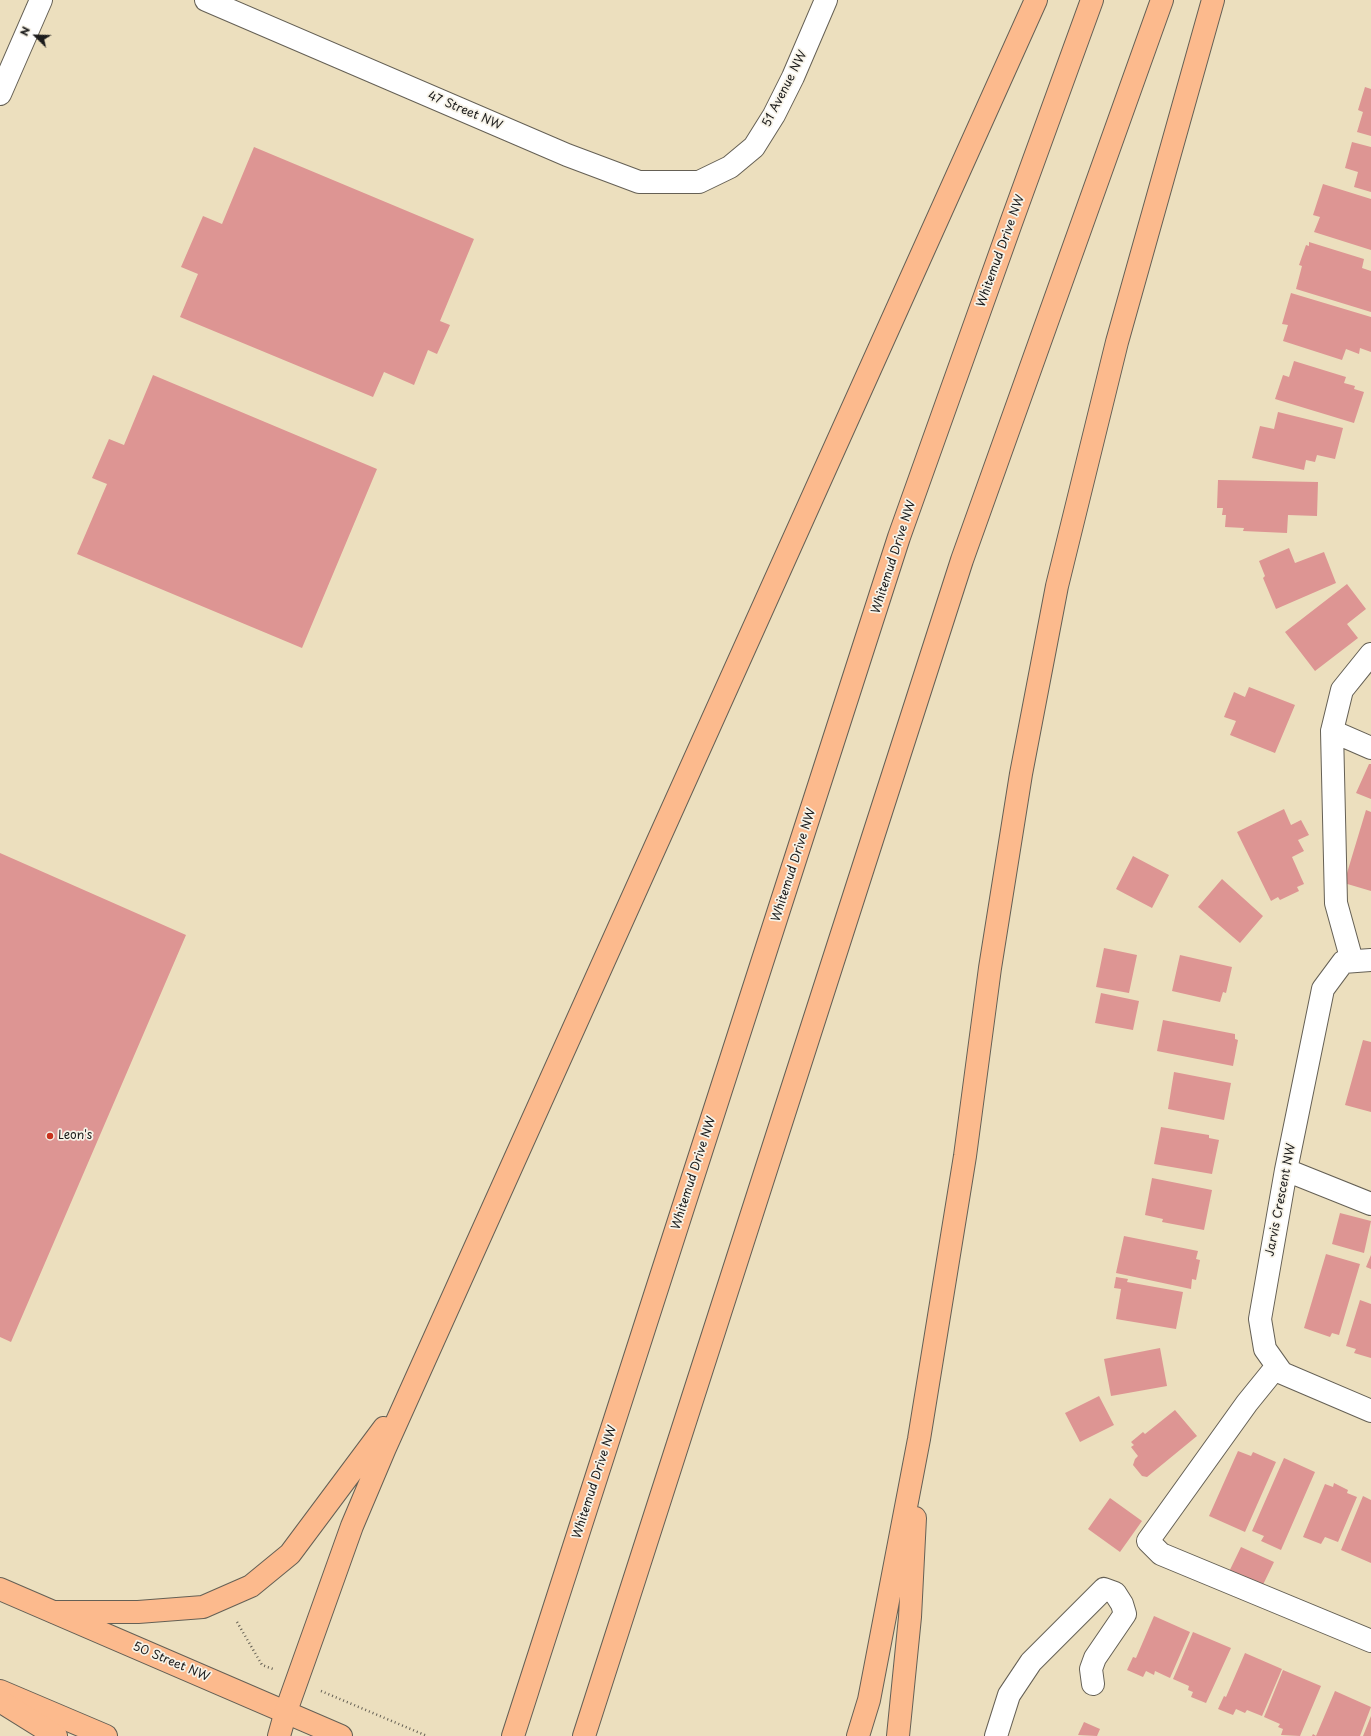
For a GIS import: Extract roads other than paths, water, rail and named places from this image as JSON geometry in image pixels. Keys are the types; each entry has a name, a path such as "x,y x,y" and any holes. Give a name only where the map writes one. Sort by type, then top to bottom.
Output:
{"main road":[{"path":"278,1736 352,1526 409,1393 1036,0"},
{"name":"Whitemud Drive NW","path":"513,1736 899,537 1008,230 1092,0"},
{"path":"584,1736 962,560 1162,0"},
{"path":"858,1736 868,1700 919,1439 965,1156 990,968 1021,774 1057,586 1119,334 1213,0"},
{"path":"55,1612 138,1612 203,1607 251,1586 290,1554 409,1393"},
{"path":"898,1736 910,1617 919,1439"},
{"name":"50 Street NW","path":"0,1589 341,1736"},
{"path":"0,1692 106,1736"},
{"path":"0,1702 56,1736"}],"street":[{"path":"0,94 41,0"},
{"name":"47 Street NW","path":"206,0 247,8 567,155 639,182 699,182 730,167"},
{"name":"51 Avenue NW","path":"730,167 754,147 774,115 793,77 826,0"},
{"path":"1362,961 1336,903 1332,732 1342,690 1371,654"},
{"path":"1332,732 1371,748"},
{"name":"Jarvis Crescent NW","path":"1362,961 1343,962 1323,989 1286,1170 1260,1319 1265,1349 1282,1373 1371,1411"},
{"path":"1286,1170 1371,1204"},
{"path":"1277,1366 1247,1403 1148,1541 1161,1554 1371,1641"},
{"path":"996,1736 1009,1695 1031,1662 1104,1589 1115,1593 1122,1604 1125,1614 1096,1658 1091,1669 1093,1684"}],"place":[{"name":"Leon's","path":"50,1136"}]}
